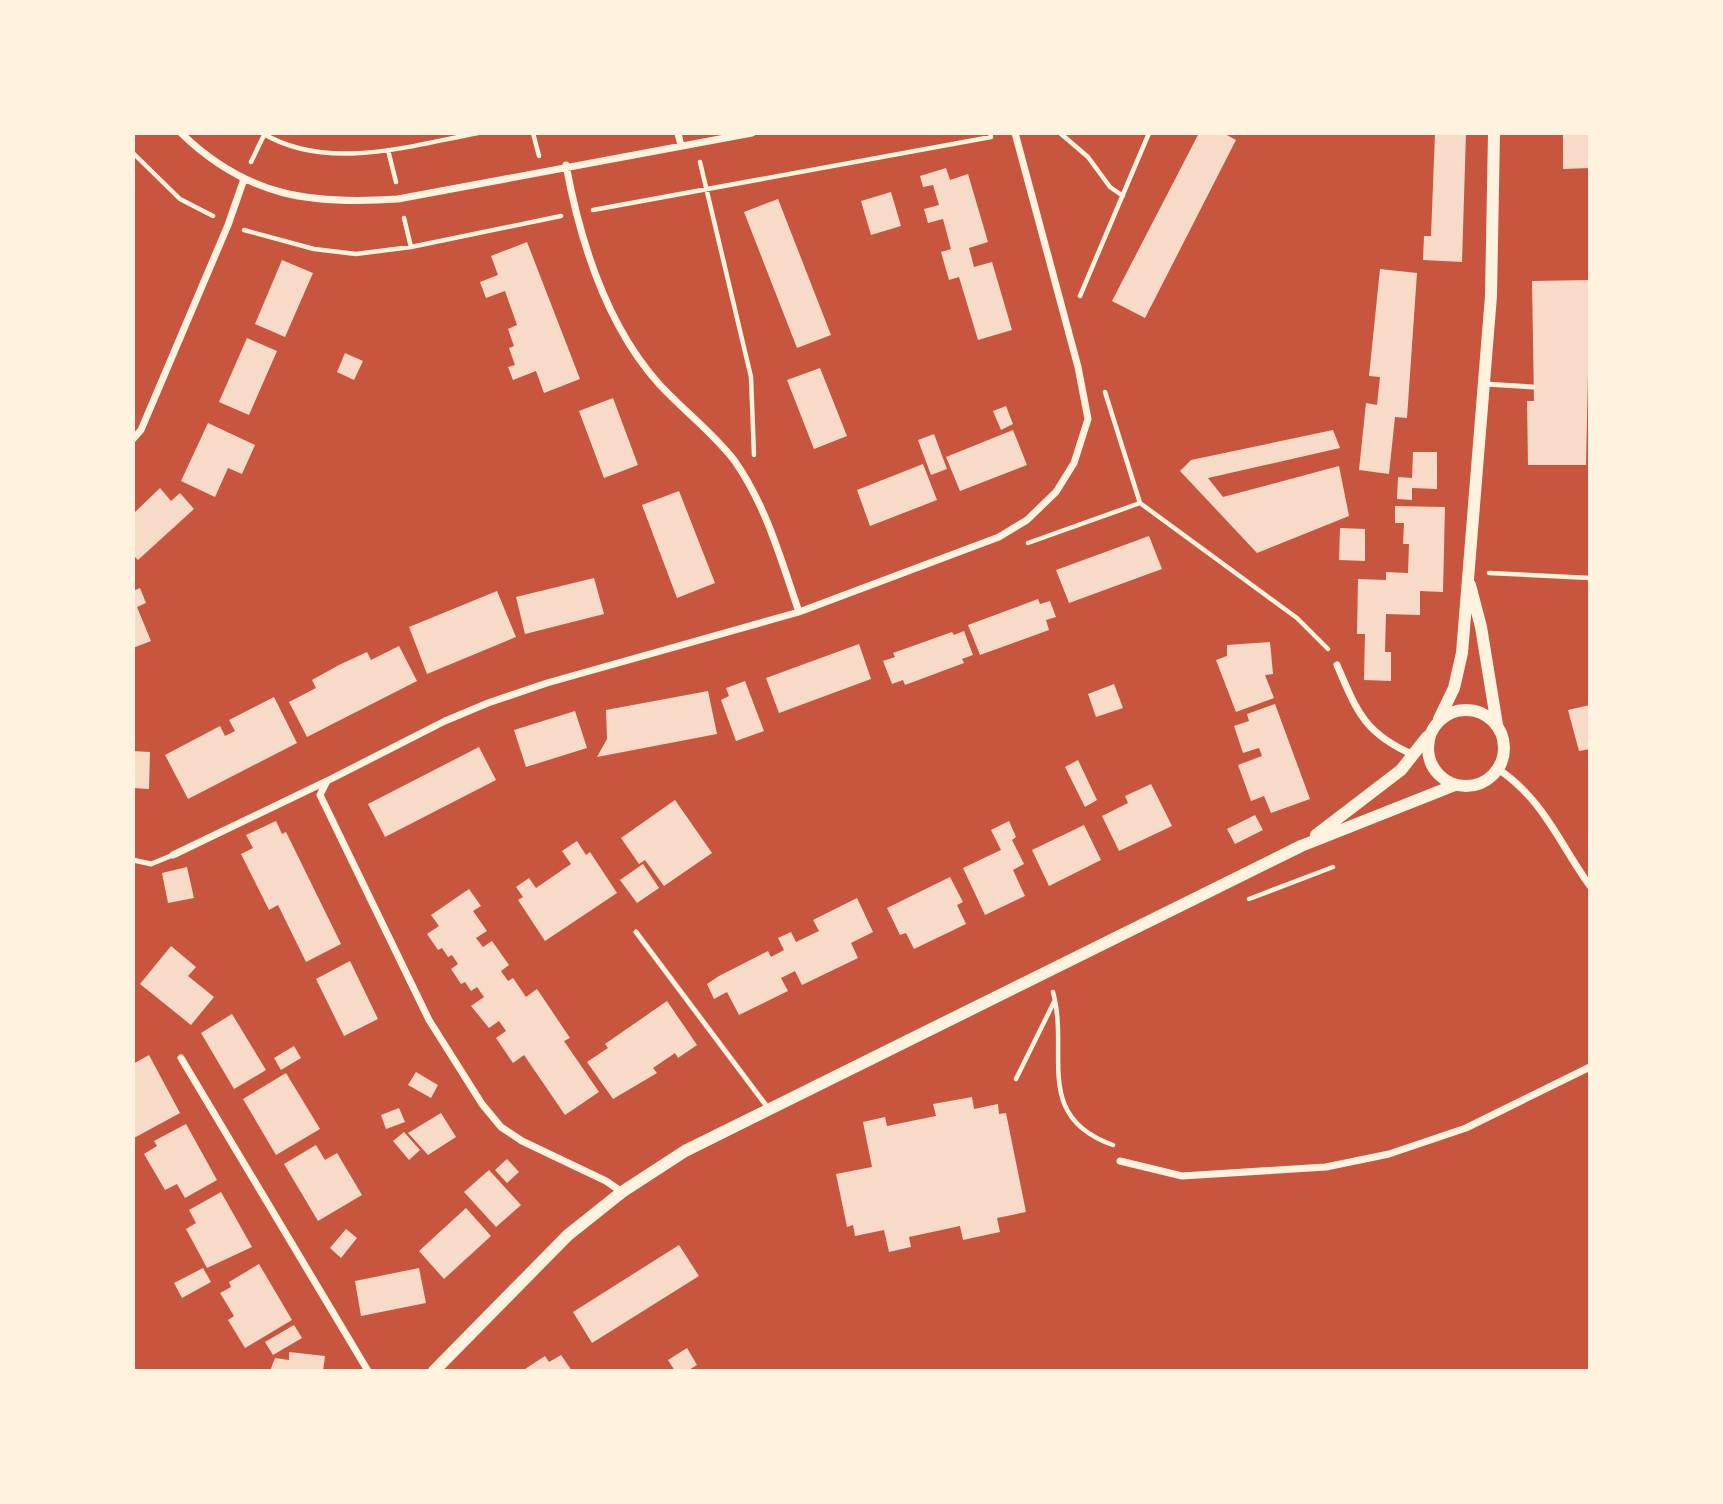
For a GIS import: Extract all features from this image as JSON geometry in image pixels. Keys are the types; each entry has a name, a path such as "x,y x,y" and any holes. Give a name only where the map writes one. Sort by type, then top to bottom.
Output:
{"street":[{"path":"181,133 244,179 289,197 341,203 398,199 566,165 752,133"},
{"path":"678,133 681,146"},
{"path":"173,855 445,721 488,703 547,683 799,611 999,537 1027,520 1056,492 1074,463 1088,419 1078,367 1015,133"},
{"path":"1301,846 1401,770 1439,719 1454,688 1462,653 1494,246 1494,133"},
{"path":"566,165 576,213 608,303 658,383 733,460 751,488 772,534 799,611"},
{"path":"133,439 141,430 229,225 244,179"},
{"path":"433,1371 568,1235 622,1192 685,1151 1301,846 1455,785 1477,785 1498,769 1504,744 1497,725 1481,627 1467,573"},
{"path":"1337,665 1352,701 1377,736 1414,755"},
{"path":"1439,719 1463,709 1488,716 1497,725"},
{"path":"1430,732 1427,746 1434,770 1455,785"},
{"path":"1498,769 1522,786 1537,802 1590,886"},
{"path":"327,781 320,795 325,810 429,1020 482,1104 501,1127 522,1141 606,1181 622,1192"},
{"path":"181,1058 368,1371"},
{"path":"1120,1161 1182,1177 1326,1167 1389,1154 1466,1129 1590,1066"}],"lane":[{"path":"1482,384 1533,387"},
{"path":"133,860 151,864 173,855"},
{"path":"636,932 768,1108"}],"path":[{"path":"244,179 263,134 281,144 329,153 351,154 478,133"},
{"path":"1060,133 1088,157 1110,187 1123,196"},
{"path":"1082,309 1079,298 1149,133"},
{"path":"697,144 751,377 754,412 751,488"},
{"path":"1102,380 1140,503 1297,618 1327,647 1337,665"},
{"path":"999,537 1031,543 1140,503"},
{"path":"1467,573 1590,578"},
{"path":"1052,991 1055,1000 1059,1093 1066,1111 1077,1125 1096,1139 1118,1147 1136,1166"},
{"path":"1016,1079 1055,1000"}],"building":[{"path":"1199,133 1223,133 1236,140 1145,318 1112,301"},
{"path":"1435,133 1466,133 1462,262 1423,260 1424,236 1431,236"},
{"path":"1563,133 1590,133 1590,168 1563,169"},
{"path":"946,168 950,180 968,174 988,242 969,248 974,267 992,262 1012,330 978,340 959,277 949,280 941,252 951,249 943,219 928,223 924,209 939,205 933,185 923,187 920,176"},
{"path":"891,192 901,226 871,235 861,201"},
{"path":"778,199 831,335 797,348 744,212"},
{"path":"527,242 580,379 544,393 536,371 513,380 508,367 515,365 509,348 514,346 508,329 517,325 505,291 486,298 480,282 498,275 491,256"},
{"path":"282,260 313,273 285,337 255,324"},
{"path":"1380,269 1417,273 1407,418 1395,417 1389,474 1359,470 1366,403 1377,405 1380,377 1369,376"},
{"path":"1590,280 1586,465 1528,465 1527,401 1534,401 1532,281"},
{"path":"247,338 277,351 249,415 219,402"},
{"path":"345,353 363,361 354,380 337,372"},
{"path":"820,368 847,436 814,449 787,380"},
{"path":"613,398 638,465 604,478 579,411"},
{"path":"1006,406 1013,424 1001,430 993,411"},
{"path":"208,423 255,445 242,474 228,468 215,497 181,481"},
{"path":"1013,430 1027,465 960,491 946,457"},
{"path":"1333,430 1340,448 1208,478 1223,497 1339,466 1349,516 1257,553 1180,471 1191,460"},
{"path":"934,434 947,469 931,475 918,440"},
{"path":"1413,452 1437,452 1437,489 1412,488 1412,500 1397,499 1398,477 1412,478"},
{"path":"923,464 937,500 870,526 857,490"},
{"path":"160,488 171,501 180,493 194,509 138,560 133,555 133,514"},
{"path":"679,491 715,583 677,598 642,505"},
{"path":"1395,506 1445,507 1443,592 1420,591 1420,615 1386,614 1385,652 1391,652 1391,681 1364,680 1365,634 1357,634 1358,579 1386,580 1386,572 1408,573 1409,544 1403,544 1404,523 1395,523"},
{"path":"1340,528 1365,529 1365,561 1339,560"},
{"path":"1149,536 1162,569 1069,603 1056,570"},
{"path":"594,578 604,614 525,634 516,597"},
{"path":"140,588 146,603 137,607 151,641 133,648 133,591"},
{"path":"497,591 516,637 427,674 409,627"},
{"path":"1038,599 1040,604 1050,601 1056,617 1046,620 1049,630 980,655 968,625"},
{"path":"964,631 973,655 962,659 964,663 905,685 903,680 892,684 883,661 895,657 893,653 952,632 954,635"},
{"path":"1270,642 1273,674 1265,675 1274,698 1236,712 1216,660 1227,656 1227,645"},
{"path":"859,644 871,679 779,713 766,678"},
{"path":"399,646 417,681 307,737 289,702 316,688 312,680 339,665 367,652 371,660"},
{"path":"745,681 764,731 736,741 721,700 729,696 726,688"},
{"path":"1114,684 1123,708 1096,717 1088,694"},
{"path":"708,691 717,734 597,757 607,739 606,710"},
{"path":"274,697 297,743 188,799 165,755 220,726 225,736 235,731 229,720"},
{"path":"1275,704 1310,799 1271,813 1264,796 1251,801 1238,765 1262,756 1259,748 1243,753 1234,726 1249,721 1247,714"},
{"path":"1590,705 1590,749 1579,751 1568,710"},
{"path":"575,711 587,748 526,767 514,730"},
{"path":"479,747 496,780 385,837 368,804"},
{"path":"133,751 150,752 149,789 133,788"},
{"path":"1078,760 1097,800 1085,807 1065,767"},
{"path":"1151,784 1172,826 1119,851 1102,816 1128,803 1125,796"},
{"path":"675,800 712,853 664,886 645,860 639,864 621,838"},
{"path":"1255,815 1263,830 1235,844 1227,829"},
{"path":"276,821 282,834 286,832 341,944 306,962 278,905 269,910 241,854 253,848 246,835"},
{"path":"1009,821 1016,837 1012,840 1024,864 1013,870 1025,896 985,915 963,868 1001,850 991,830"},
{"path":"1084,825 1101,860 1049,886 1032,850"},
{"path":"577,841 586,855 590,852 617,893 545,941 518,900 523,897 516,887 529,878 536,888 571,864 562,851"},
{"path":"643,864 659,888 637,903 620,880"},
{"path":"187,867 194,898 168,903 162,873"},
{"path":"950,877 963,902 957,905 966,924 914,949 906,933 900,935 887,908"},
{"path":"469,889 481,906 473,911 487,931 476,938 483,947 492,941 509,965 501,971 508,981 513,978 526,997 537,989 570,1038 564,1041 599,1092 565,1115 524,1055 513,1063 496,1038 506,1031 499,1021 489,1028 471,1006 484,997 477,987 471,991 465,982 461,984 451,969 458,964 452,955 448,957 442,948 438,950 427,934 439,926 431,915"},
{"path":"857,898 873,932 851,943 858,958 802,985 795,971 781,978 788,991 739,1015 727,992 714,999 707,984 768,951 771,957 784,950 778,938 791,932 796,942 819,931 813,920"},
{"path":"171,946 196,967 188,976 214,997 191,1025 140,984"},
{"path":"350,961 378,1019 344,1036 316,979"},
{"path":"667,1001 697,1045 678,1058 675,1053 653,1068 657,1073 613,1099 587,1062 608,1048 605,1044"},
{"path":"232,1014 266,1070 234,1089 201,1033"},
{"path":"294,1046 301,1058 281,1070 274,1058"},
{"path":"149,1055 180,1113 134,1138 133,1064"},
{"path":"416,1072 438,1085 431,1098 408,1085"},
{"path":"286,1073 320,1129 276,1155 243,1099"},
{"path":"972,1097 974,1109 998,1104 999,1114 1006,1113 1026,1212 997,1218 1000,1232 963,1240 960,1226 909,1237 911,1247 889,1252 884,1230 855,1236 853,1225 847,1227 836,1174 872,1167 863,1122 885,1117 887,1126 936,1116 933,1104"},
{"path":"399,1108 405,1122 386,1129 381,1115"},
{"path":"441,1113 456,1137 428,1155 408,1133"},
{"path":"186,1124 217,1180 185,1198 177,1184 165,1190 144,1154 157,1146 154,1141"},
{"path":"404,1132 420,1150 409,1160 393,1141"},
{"path":"316,1145 325,1160 337,1153 362,1195 318,1221 284,1164"},
{"path":"507,1159 519,1172 507,1183 495,1170"},
{"path":"489,1170 521,1205 496,1227 464,1192"},
{"path":"221,1192 252,1247 207,1268 186,1229 196,1223 189,1210"},
{"path":"466,1208 491,1236 444,1279 419,1251"},
{"path":"346,1229 357,1238 341,1258 330,1248"},
{"path":"679,1245 699,1276 592,1343 573,1312"},
{"path":"259,1264 292,1320 245,1348 228,1320 234,1316 220,1293 231,1287 229,1282"},
{"path":"203,1268 211,1282 182,1298 174,1283"},
{"path":"419,1268 426,1303 361,1316 355,1281"},
{"path":"294,1325 302,1338 273,1355 265,1342"},
{"path":"687,1348 697,1365 687,1371 675,1371 668,1360"},
{"path":"289,1352 325,1356 323,1371 270,1371 275,1358 289,1360"},
{"path":"561,1355 572,1371 525,1369 545,1356 549,1362"}]}
